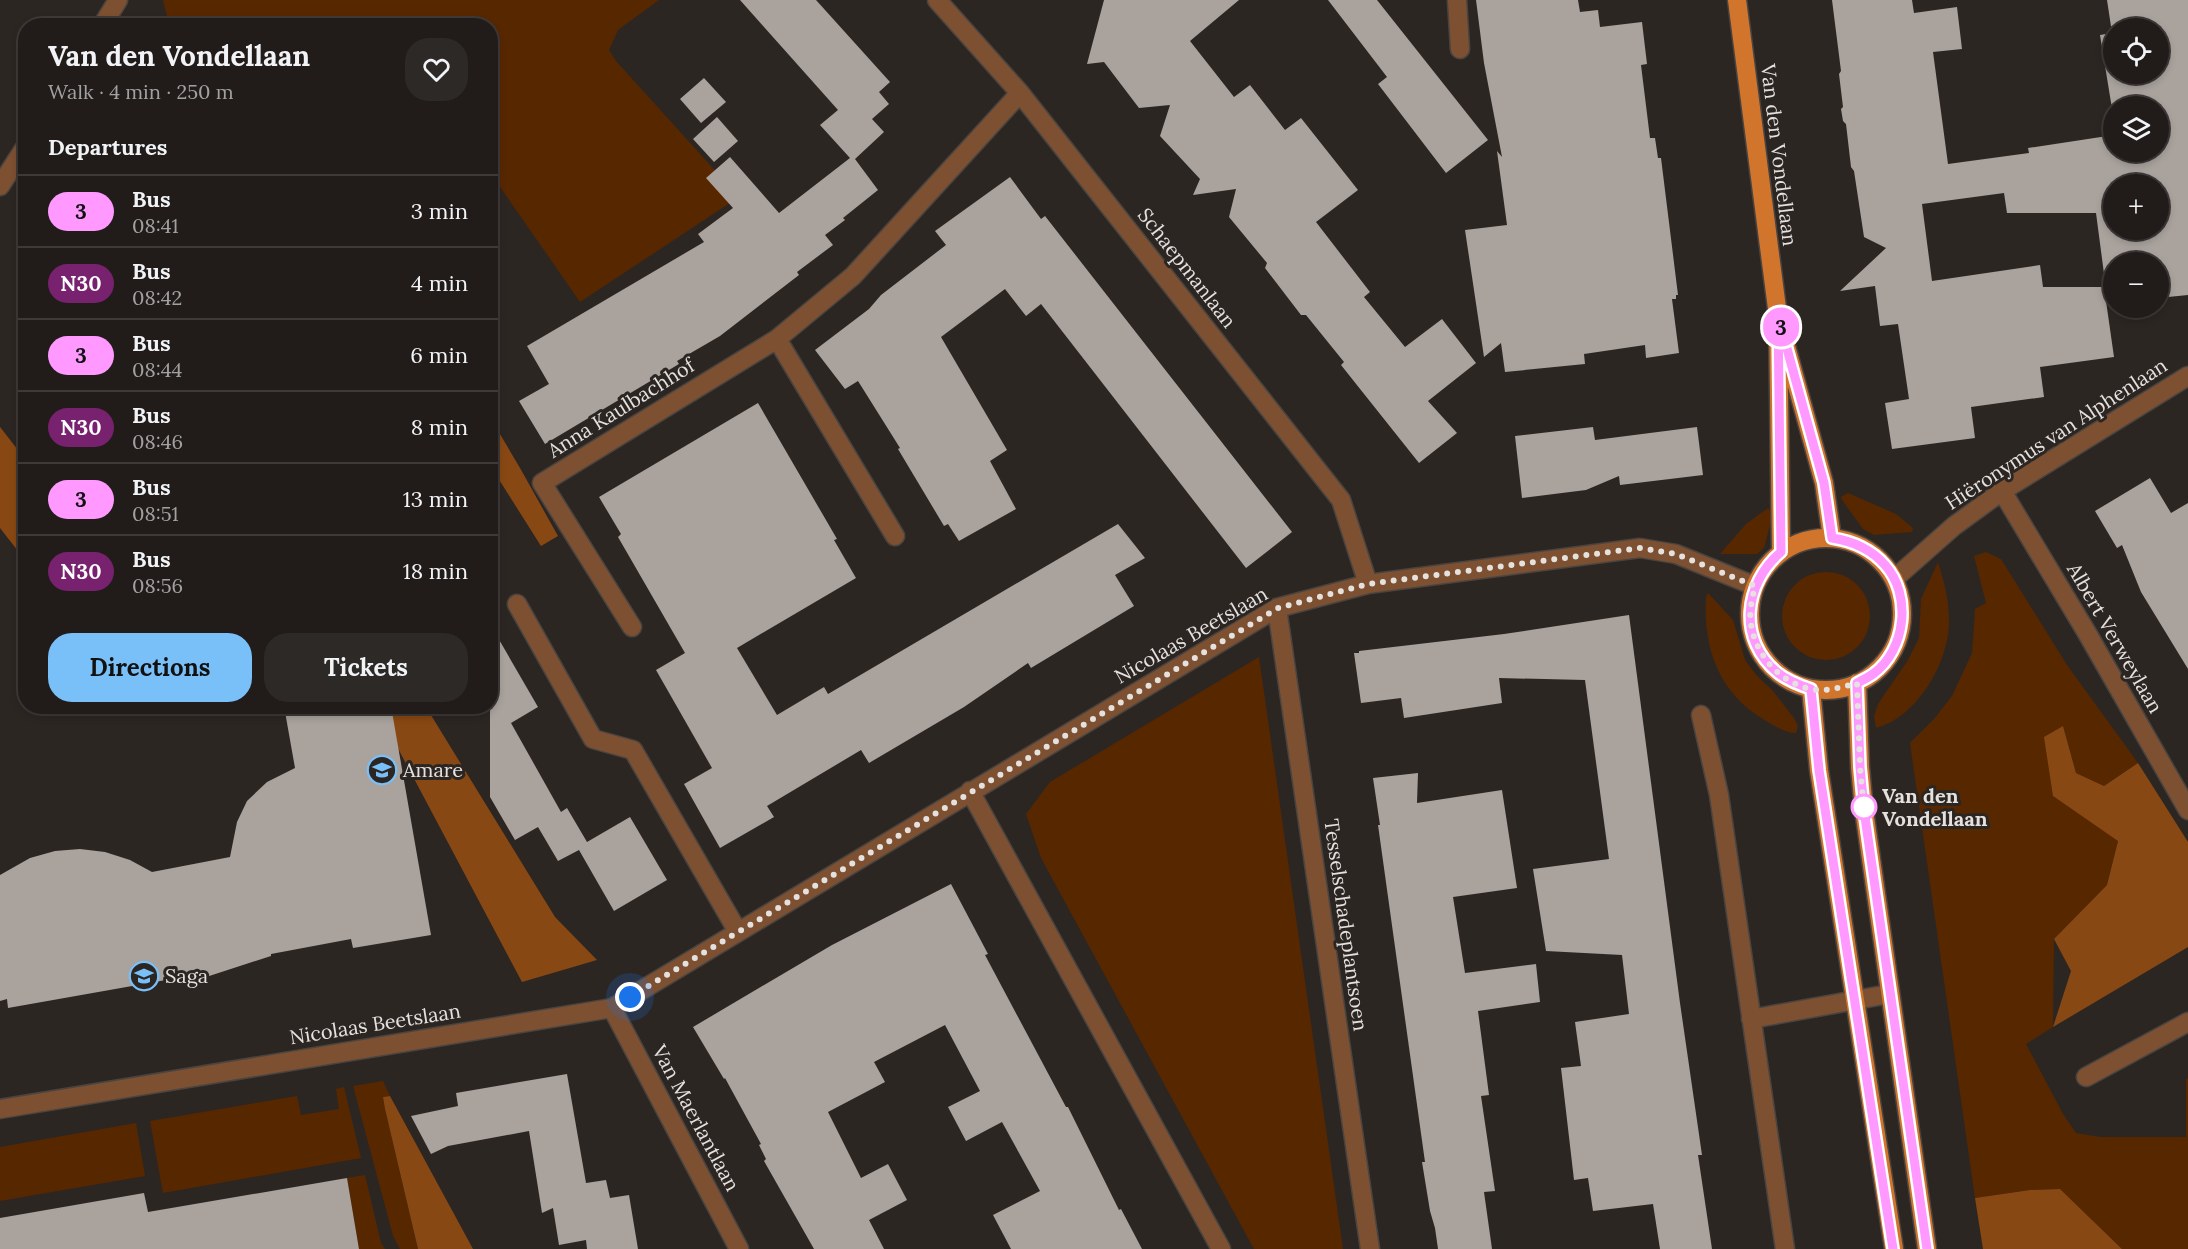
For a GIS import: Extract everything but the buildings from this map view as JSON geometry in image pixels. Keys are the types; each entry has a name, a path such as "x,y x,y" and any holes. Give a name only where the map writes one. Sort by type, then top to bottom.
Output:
{"main road":[{"name":"Van den Vondellaan","path":"1737,0 1778,316 1781,552"},
{"name":"Van den Vondellaan","path":"1778,316 1824,483 1832,538"},
{"path":"1832,538 1847,541 1874,555 1886,566 1894,579 1901,599 1902,619 1898,640 1889,657 1875,673 1857,683 1834,689 1811,689 1785,678 1764,659 1755,642 1750,623 1750,605 1755,586 1766,567 1781,552 1805,541 1832,538"},
{"path":"1857,683 1864,810 1927,1249"},
{"path":"1811,689 1819,770 1893,1249"}],"street":[{"path":"107,18 118,0"},
{"name":"Schaepmanlaan","path":"937,0 1020,93 1341,500 1368,584"},
{"path":"1457,0 1460,49"},
{"name":"Anna Kaulbachhof","path":"632,627 542,483 777,339 853,276 1020,93"},
{"path":"0,186 18,158"},
{"path":"777,339 895,536"},
{"name":"Hiëronymus van Alphenlaan","path":"1894,579 1954,526 2002,491 2188,376"},
{"name":"Albert Verweylaan","path":"2002,491 2087,633 2188,810"},
{"name":"Nicolaas Beetslaan","path":"0,1109 612,1008 1278,608 1368,584 1640,548 1676,554 1755,586"},
{"path":"517,604 593,739 633,750 738,932"},
{"name":"Tesselschadeplantsoen","path":"1278,608 1370,1249"},
{"path":"1701,715 1719,795 1785,1249"},
{"path":"970,791 1221,1249"},
{"path":"1751,1018 1890,994"},
{"name":"Van Maerlantlaan","path":"612,1008 739,1249"},
{"path":"2086,1077 2188,1022"}],"shaded area":[{"path":"163,0 659,0 618,30 609,50 616,61 739,197 580,302 498,184 498,18 167,18"},
{"path":"0,427 18,450 18,551 0,528"},
{"path":"498,431 558,536 541,546 498,478"},
{"path":"1848,493 1896,514 1913,528 1912,532 1874,535 1863,529 1842,500 1841,497"},
{"path":"1768,508 1773,514 1764,548 1757,554 1720,554 1746,524"},
{"path":"1986,552 2001,559 2067,665 2138,763 2104,786 2076,773 2063,726 2053,796 2118,840 2107,885 2054,939 2053,1027 2026,1044 2063,1114 2076,1133 2100,1137 2186,1137 2186,1079 2188,1078 2188,1249 2122,1249 2060,1189 2030,1190 1975,1198 1910,743 1934,719 1952,696 1972,653 1975,609 1986,603 1974,556"},
{"path":"1938,562 1949,613 1948,636 1944,653 1928,686 1917,700 1905,713 1876,728 1874,716 1878,704 1908,660 1919,638 1921,599"},
{"path":"1826,572 1843,575 1857,585 1867,599 1870,616 1867,633 1857,647 1843,657 1826,660 1809,657 1795,647 1785,633 1782,616 1785,599 1795,585 1809,575"},
{"path":"1708,593 1733,620 1745,660 1794,718 1798,726 1796,733 1788,732 1763,719 1735,696 1724,682 1716,667 1707,633 1706,597"},
{"path":"1259,657 1343,1249 1254,1249 1041,858 1026,814 1050,782"},
{"path":"380,714 430,714 555,917 597,960 522,982"},
{"path":"2063,726 2076,773 2104,786 2138,763 2188,842 2188,947 2053,1027 2071,971 2054,939 2107,885 2118,841 2053,796 2044,737"},
{"path":"383,1081 390,1096 383,1097 385,1109 418,1249 400,1249 393,1236 353,1086"},
{"path":"344,1087 361,1158 163,1193 150,1121 297,1096 301,1115 339,1109 336,1089"},
{"path":"390,1096 473,1249 418,1249 385,1109 383,1097"},
{"path":"136,1123 145,1176 0,1201 0,1147"},
{"path":"365,1175 381,1243 385,1249 359,1249 347,1178"},
{"path":"2060,1189 2122,1249 1983,1249 1975,1198 2030,1190"}],"bus line":[{"name":"3","path":"1893,1249 1819,770 1811,689 1793,683 1764,659 1755,642 1750,623 1750,605 1755,586 1766,567 1781,552 1778,316 1819,461 1832,538 1862,547 1874,555 1886,566 1894,579 1901,599 1902,619 1898,640 1889,657 1875,673 1857,683 1860,767 1864,810 1927,1249"}],"place":[{"name":"Amare","path":"382,770"},
{"name":"Van den Vondellaan","path":"1864,807"},
{"name":"Saga","path":"144,976"}],"route":[{"path":"630,997 1278,608 1368,584 1640,548 1676,554 1755,586 1750,605 1750,623 1755,642 1764,659 1777,672 1793,683 1811,689 1834,689 1857,683 1864,810 1864,807"}]}
